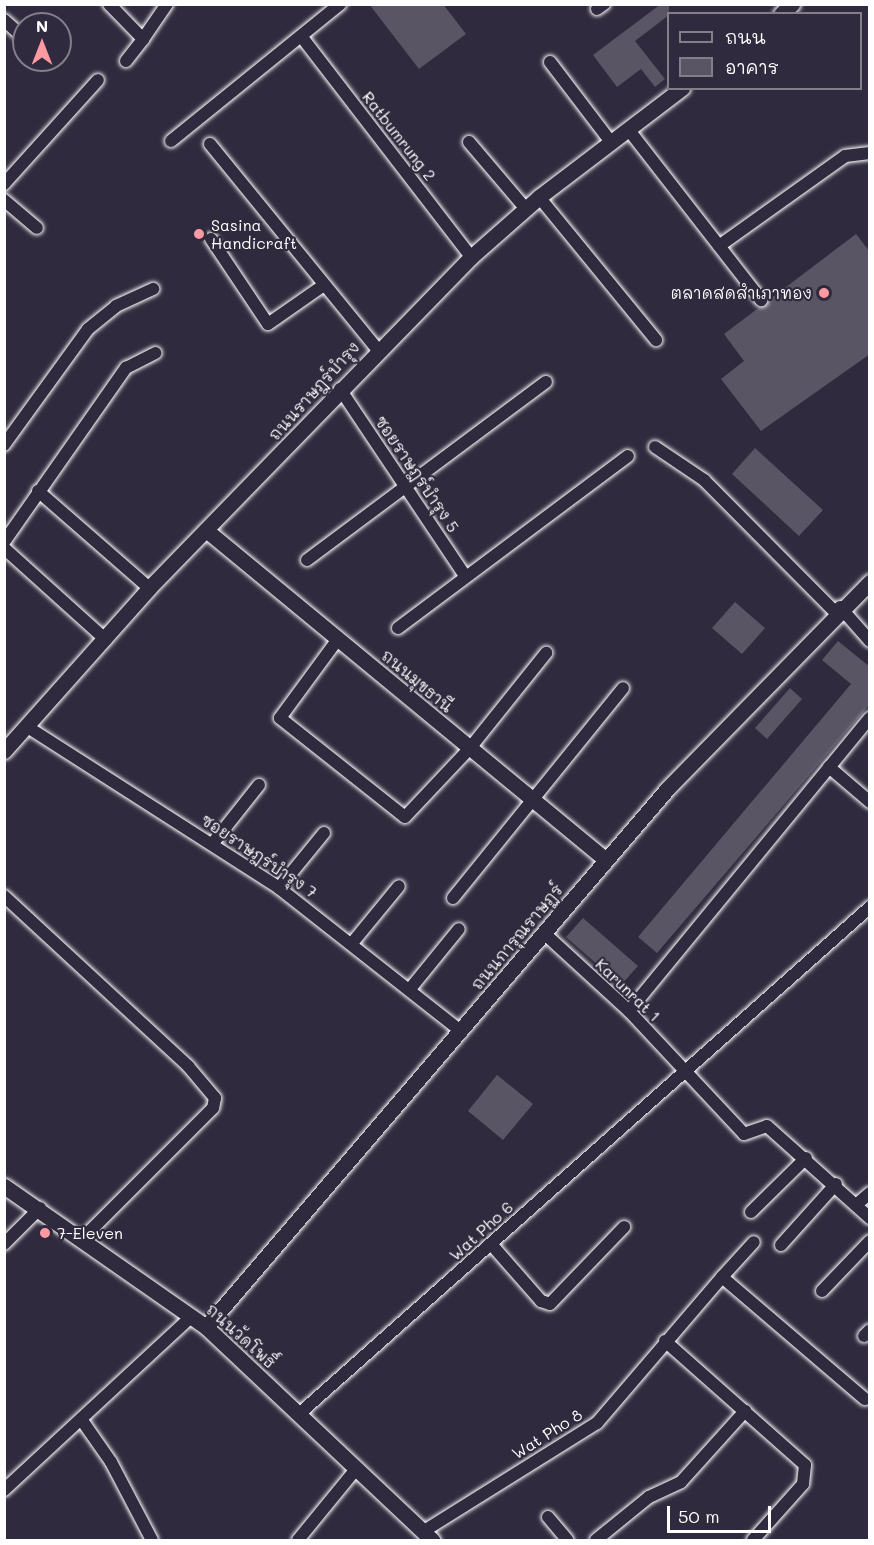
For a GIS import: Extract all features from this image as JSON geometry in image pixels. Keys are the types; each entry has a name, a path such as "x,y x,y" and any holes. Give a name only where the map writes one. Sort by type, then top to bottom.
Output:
{"street":[{"path":"109,4 143,39"},
{"path":"126,61 167,4"},
{"path":"171,141 340,4"},
{"name":"Ratbumrung 2","path":"301,36 471,257"},
{"path":"550,62 611,142"},
{"path":"4,184 98,80"},
{"name":"ถนนราษฎร์บำรุง","path":"4,751 106,640 149,588 207,530 376,350 471,257 539,197 679,90"},
{"path":"628,129 761,300"},
{"path":"469,142 526,209"},
{"path":"210,144 376,350"},
{"path":"719,246 845,156 870,153"},
{"path":"539,197 656,340"},
{"path":"4,200 37,228"},
{"path":"211,239 268,324 324,285"},
{"path":"4,445 88,329 116,306 153,289"},
{"path":"4,542 126,368 154,353"},
{"path":"307,560 546,382"},
{"name":"ซอยราษฎร์บำรุง 5","path":"340,389 466,577"},
{"path":"655,447 728,502 870,641"},
{"path":"398,628 628,456"},
{"path":"38,491 149,588"},
{"name":"ถนนมุขธานี","path":"207,530 605,858"},
{"path":"4,548 106,640"},
{"name":"ถนนการุณราษฏร์","path":"206,1326 545,934 605,858 837,609 870,582"},
{"path":"338,639 280,718 405,818 470,748 546,653"},
{"path":"453,898 535,800 623,688"},
{"path":"629,1011 870,718"},
{"name":"ซอยราษฎร์บำรุง 7","path":"26,726 213,843 279,888 353,942 461,1030"},
{"path":"829,767 870,802"},
{"path":"213,843 259,785"},
{"path":"279,888 324,832"},
{"path":"353,942 399,886"},
{"path":"4,896 188,1066 215,1098 199,1122 84,1237"},
{"name":"Wat Pho 6","path":"299,1414 870,907"},
{"path":"410,989 459,929"},
{"name":"Karunrat 1","path":"545,934 629,1011 744,1134 767,1126 806,1158"},
{"path":"751,1212 806,1158 870,1218"},
{"path":"781,1245 836,1184"},
{"name":"ถนนวัดโพธิ์","path":"4,1186 84,1237 206,1326 428,1536"},
{"path":"856,1205 870,1193"},
{"path":"4,1244 40,1208"},
{"path":"491,1244 541,1301 550,1304 624,1227"},
{"path":"822,1291 870,1241"},
{"name":"Wat Pho 8","path":"428,1536 597,1423 665,1341 754,1242"},
{"path":"722,1277 865,1399"},
{"path":"4,1490 192,1317"},
{"path":"665,1341 805,1465 807,1474 753,1540"},
{"path":"596,1540 649,1497 681,1482 745,1411"},
{"path":"81,1419 111,1462 152,1540"},
{"path":"298,1540 357,1468"},
{"path":"548,1517 567,1540"}],"building":[{"path":"369,4 443,4 466,34 419,69"},
{"path":"661,4 669,4 667,17 635,41 665,79 655,87 641,69 617,87 593,55"},
{"name":"ตลาดสดสำเภาทอง","path":"856,234 870,252 870,354 761,431 721,379 744,361 724,334"},
{"path":"755,448 823,510 799,536 732,474"},
{"path":"735,602 765,628 742,654 712,628"},
{"path":"838,641 870,667 870,704 657,953 638,937 851,684 822,660"},
{"path":"790,688 802,699 767,739 755,728"},
{"path":"583,918 638,966 621,985 566,937"},
{"path":"497,1075 533,1104 503,1140 468,1111"}],"place":[{"name":"Sasina Handicraft","path":"199,234"},
{"name":"ตลาดสดสำเภาทอง","path":"824,293"},
{"name":"7-Eleven","path":"45,1233"}]}
